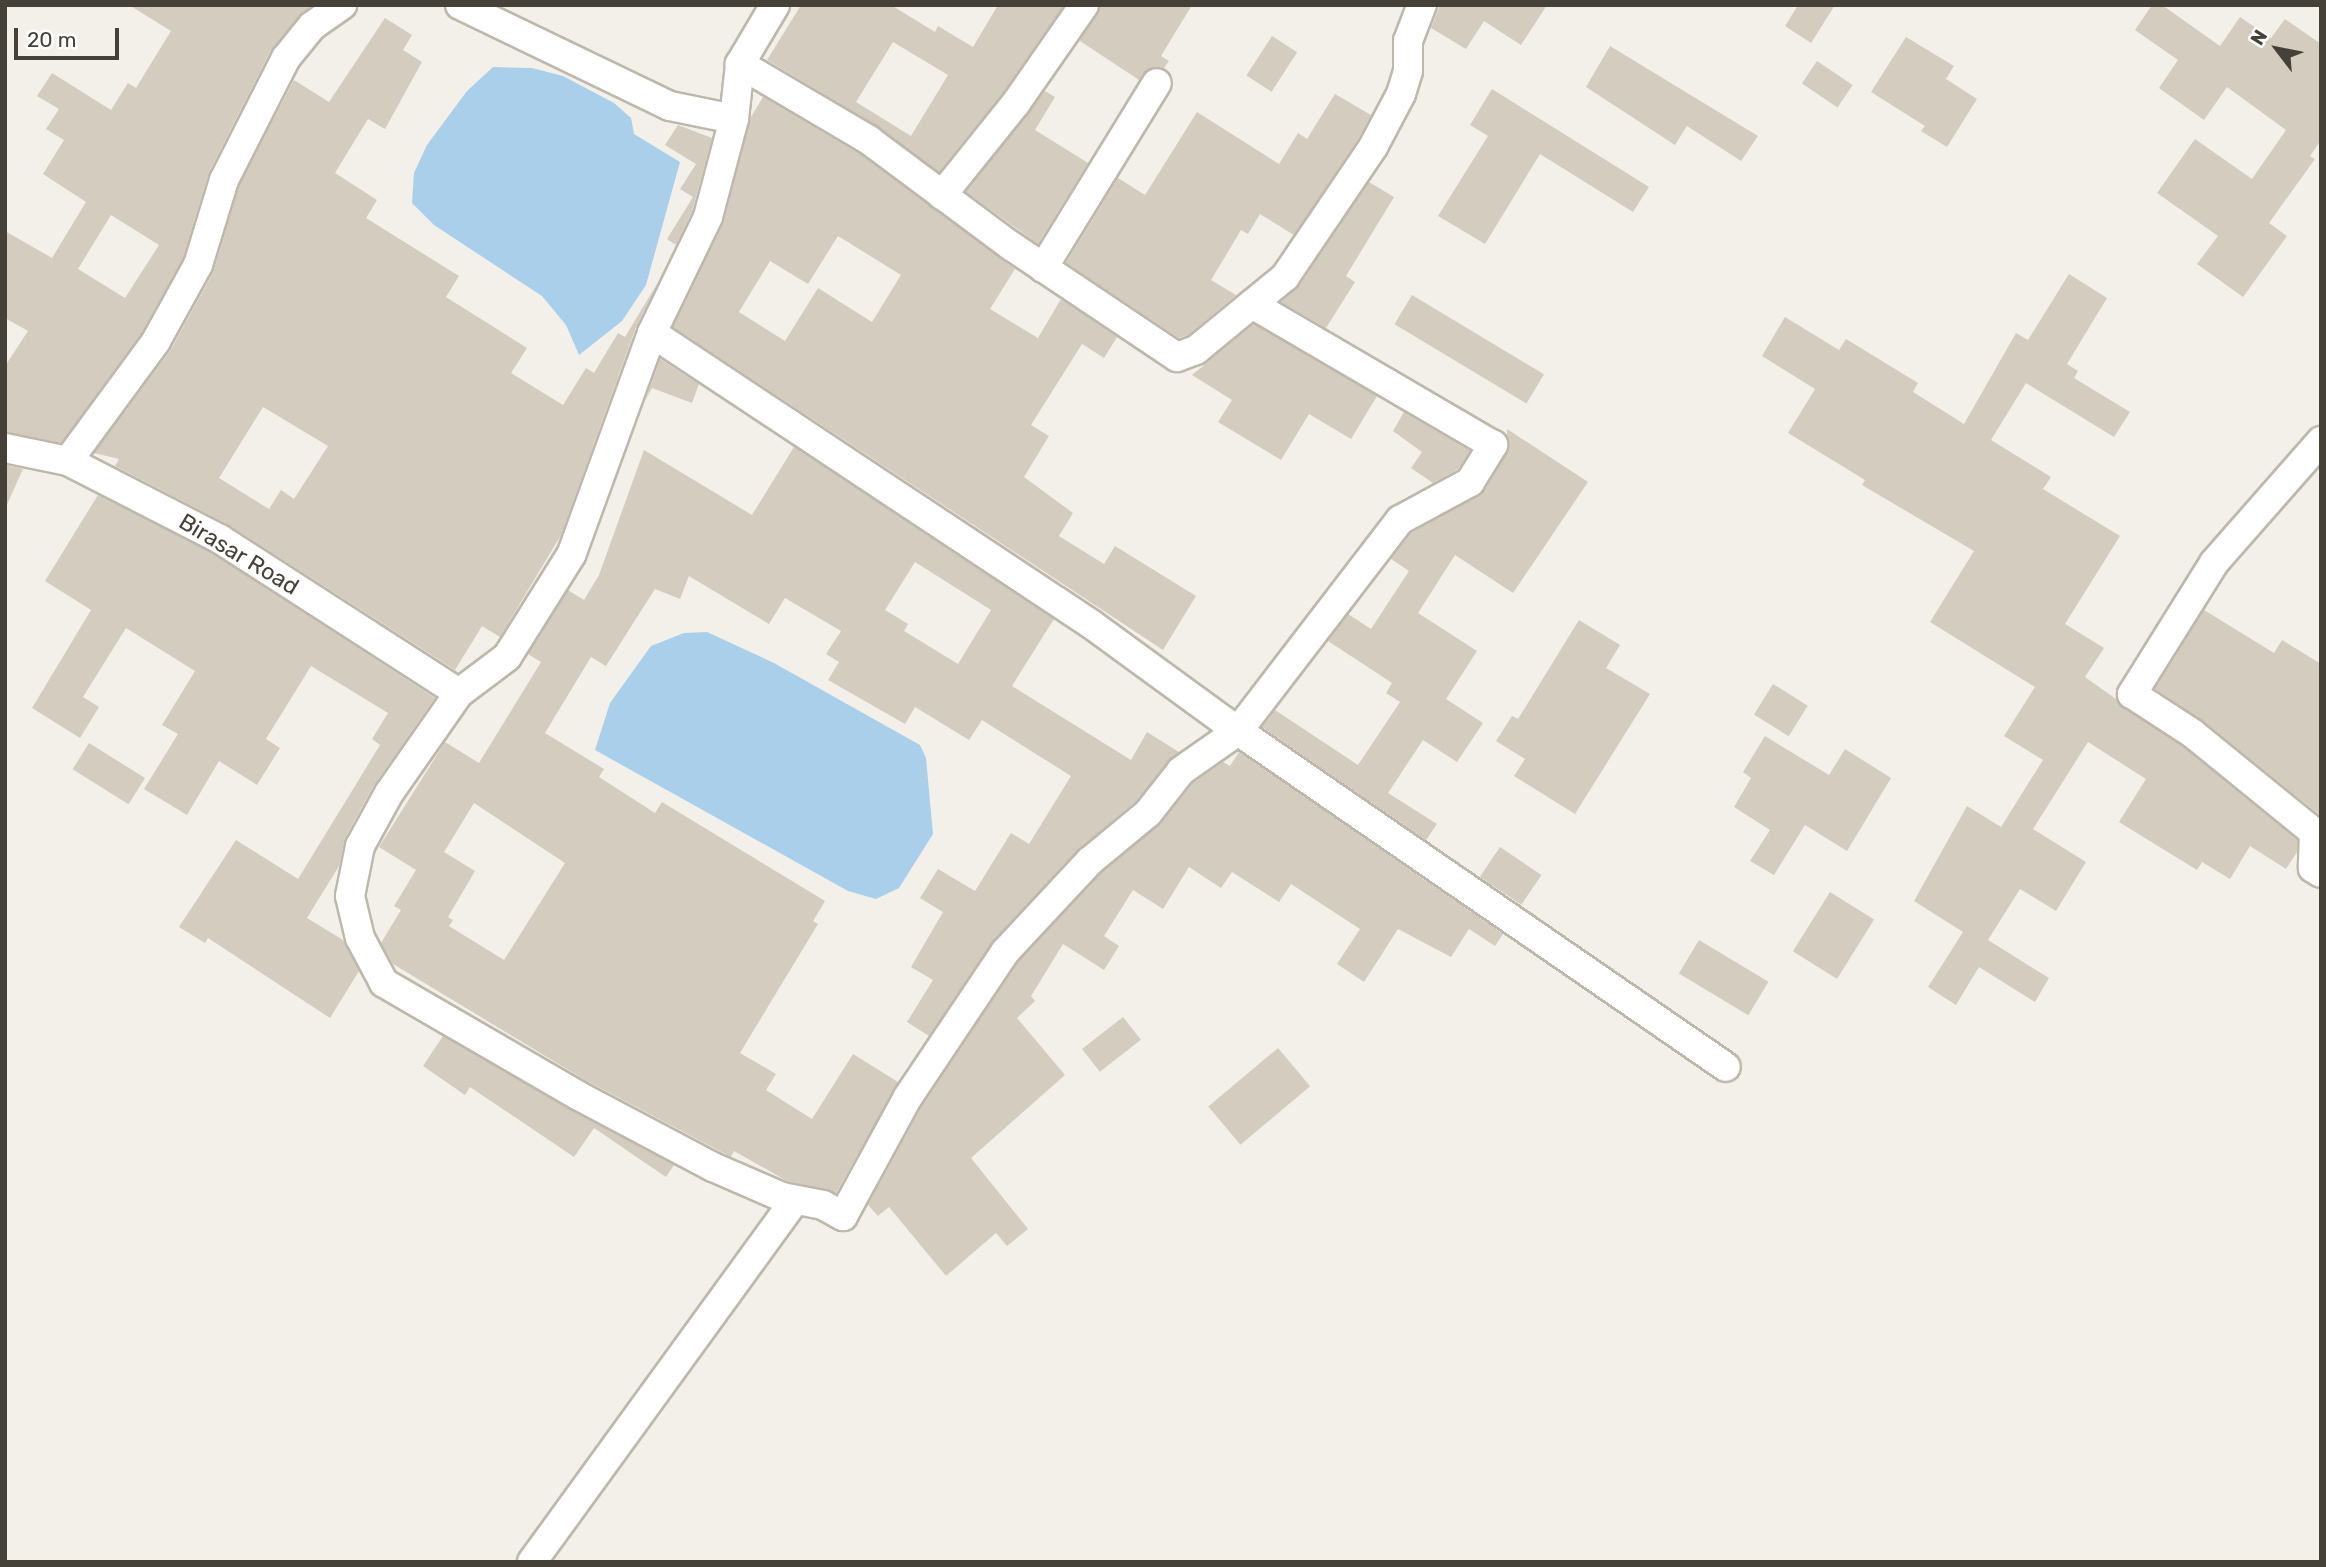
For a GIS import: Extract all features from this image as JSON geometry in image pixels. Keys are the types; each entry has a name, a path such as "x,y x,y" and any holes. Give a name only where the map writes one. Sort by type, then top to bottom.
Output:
{"street":[{"path":"68,461 156,341 198,265 224,180 286,58 312,26 342,5"},
{"path":"460,5 670,106 734,119"},
{"path":"775,5 740,64 734,119 708,217 652,333 571,555 507,657 459,693 389,793 360,846 349,896 360,938 384,984 577,1095 713,1167 794,1202 823,1205 843,1216 908,1097 1005,952 1090,861 1149,813 1181,771 1238,731 1400,520 1470,482 1493,445 1252,304"},
{"path":"942,195 1016,103 1084,5"},
{"path":"740,64 869,140 1043,268 1177,357 1196,350 1285,277 1373,147 1401,94 1408,71 1408,41 1422,5"},
{"path":"1043,268 1157,83"},
{"path":"652,333 1091,624 1238,731 1726,1067"},
{"path":"2321,441 2214,563 2132,694 2192,733 2314,832 2313,868 2321,873"},
{"name":"Birasar Road","path":"5,448 68,461 220,539 459,693"},
{"path":"531,1562 794,1202"}],"water":[{"path":"493,67 532,68 563,76 614,103 631,118 634,134 680,162 646,285 622,321 579,355 566,325 542,296 434,225 412,203 414,173 427,145 467,91"},
{"path":"707,632 774,663 920,745 926,758 933,834 899,888 876,899 848,891 595,750 610,703 651,646 684,633"}],"building":[{"path":"129,5 313,5 271,50 209,172 183,258 142,332 61,443 5,432 5,366 28,331 5,318 5,231 52,258 86,202 43,174 64,140 46,129 59,109 37,96 52,73 111,110 128,83 136,88 171,31","holes":["111,215 159,245 125,298 78,269"]},
{"path":"801,5 891,5 935,32 938,26 973,47 998,5 1064,5 1003,93 939,172 877,126 767,60","holes":["893,42 948,75 911,136 856,102"]},
{"path":"1100,5 1192,5 1161,56 1169,61 1164,68 1150,68 1139,80 1080,41"},
{"path":"1440,5 1547,5 1521,45 1484,21 1466,49 1431,28"},
{"path":"1798,5 1835,5 1811,43 1785,26"},
{"path":"2152,5 2162,5 2220,46 2240,17 2271,38 2285,19 2321,44 2321,140 2310,156 2315,159 2269,223 2287,236 2243,297 2197,264 2218,236 2157,193 2195,139 2252,179 2286,130 2227,87 2204,120 2159,88 2178,60 2135,30"},
{"path":"385,18 412,35 403,50 422,62 385,129 368,119 335,173 377,200 366,218 459,276 446,297 527,348 511,373 563,405 586,368 594,373 618,333 625,337 657,284 636,327 561,535 500,637 482,626 455,670 229,525 115,466 119,459 94,453 170,351 213,273 239,186 294,80 329,102","holes":["263,407 328,446 294,499 281,490 269,509 219,478"]},
{"path":"1272,36 1297,52 1272,92 1246,75"},
{"path":"1906,37 1954,66 1946,79 1977,99 1947,147 1921,131 1925,126 1871,92"},
{"path":"1610,46 1758,136 1741,161 1687,126 1675,145 1586,87"},
{"path":"1817,61 1853,85 1838,107 1802,83"},
{"path":"1492,89 1649,187 1633,212 1540,154 1485,244 1438,216 1488,136 1470,125"},
{"path":"1045,91 1055,97 1035,130 1088,163 1038,244 966,192"},
{"path":"1335,94 1371,115 1359,138 1294,235 1260,214 1248,234 1241,230 1211,280 1236,295 1188,335 1179,338 1066,263 1118,178 1145,195 1197,112 1279,164 1298,133 1307,139"},
{"path":"763,97 860,154 1015,269 990,309 1038,338 1061,299 1117,337 1104,358 1082,344 1031,425 1049,436 1024,477 1073,513 1059,536 1104,564 1115,546 1196,596 1163,650 673,327 723,224 751,117","holes":["838,236 901,275 872,322 818,288 785,341 739,312 770,261 808,284"]},
{"path":"678,125 712,138 692,211 676,245 667,239 693,197 680,189 696,164 665,145"},
{"path":"1369,182 1394,197 1346,276 1355,282 1326,328 1281,302 1299,286"},
{"path":"2069,274 2107,298 2067,364 2078,371 2074,378 2130,412 2114,437 2026,383 1991,440 2051,477 2043,489 2120,536 2065,624 2104,648 2085,677 2182,746 2297,840 2297,852 2286,869 2250,846 2230,879 2202,862 2197,870 2119,822 2146,779 2088,742 2033,829 2086,862 2056,911 2020,889 1988,940 2049,978 2035,1002 1979,967 1956,1005 1928,987 1963,932 1914,901 1967,806 2001,827 2043,760 2004,736 2035,687 1930,622 1974,551 1862,485 1865,480 1788,433 1815,389 1762,356 1785,317 1839,350 1846,339 1918,383 1913,392 1964,424 2016,333 2028,340"},
{"path":"1412,295 1544,374 1526,403 1394,324"},
{"path":"1254,324 1377,396 1351,439 1309,414 1281,460 1218,422 1232,400 1192,375"},
{"path":"660,359 699,384 692,403 652,388 646,399"},
{"path":"1404,412 1470,451 1458,469 1433,483 1411,468 1422,452 1393,431"},
{"path":"1507,429 1588,482 1513,593 1455,555 1418,613 1477,651 1446,699 1483,723 1457,762 1423,740 1388,793 1437,824 1426,840 1262,727 1275,710 1358,765 1400,702 1386,693 1392,683 1328,641 1348,614 1371,629 1409,571 1391,559 1411,533 1484,491 1507,453"},
{"path":"794,447 1054,619 1012,686 1131,760 1147,732 1179,752 1136,801 1078,850 993,941 929,1036 907,1022 933,980 911,967 943,912 920,898 938,869 975,891 1011,833 1029,844 1071,776 982,720 969,740 915,707 905,724 828,680 839,662 826,654 841,631 785,598 769,624 689,576 680,599 655,589 606,666 591,657 545,733 604,769 599,777 655,813 662,802 825,901 813,921 818,924 740,1053 776,1074 766,1090 812,1119 853,1054 898,1082 836,1193 787,1181 734,1151 731,1157 585,1080 393,964 381,943 401,910 394,906 416,870 379,847 445,742 479,763 541,662 528,654 568,590 584,600 599,575 644,450 752,515","holes":["915,562 991,610 958,664 904,631 908,624 885,610","474,803 565,863 504,960 449,926 453,920 448,917 475,871 444,852"]},
{"path":"5,465 23,469 5,509"},
{"path":"98,495 212,553 435,698 374,785 345,838 339,866 307,918 343,940 359,971 330,1018 208,938 205,943 179,927 236,840 298,879 380,745 372,739 388,713 311,666 266,739 280,748 257,785 219,761 187,815 144,789 178,734 162,725 195,671 126,628 83,697 99,707 80,738 32,708 91,610 45,581"},
{"path":"2204,610 2274,653 2282,640 2321,664 2320,815 2202,720 2155,689"},
{"path":"1579,620 1620,645 1606,668 1650,694 1575,814 1514,776 1525,759 1496,741 1512,716 1518,719"},
{"path":"1773,684 1808,706 1789,736 1754,715"},
{"path":"1765,736 1829,775 1845,749 1891,778 1847,851 1805,825 1774,875 1750,861 1770,830 1734,807 1751,778 1743,772"},
{"path":"89,743 145,778 129,804 73,769"},
{"path":"1239,752 1503,934 1495,946 1469,929 1451,957 1398,929 1364,982 1337,964 1360,929 1291,884 1279,902 1232,872 1221,888 1189,867 1163,909 1133,890 1104,936 1119,946 1104,970 1063,944 1031,996 1035,1001 1017,1018 1065,1075 971,1158 1028,1229 1007,1246 996,1233 946,1276 889,1207 878,1216 868,1205 922,1106 1018,962 1101,873 1161,823 1193,783 1223,762 1230,766"},
{"path":"1500,847 1541,875 1521,905 1480,877"},
{"path":"1830,892 1874,920 1837,979 1793,951"},
{"path":"1699,940 1768,982 1748,1015 1679,973"},
{"path":"1123,1017 1141,1040 1100,1072 1082,1049"},
{"path":"443,1036 569,1109 674,1165 666,1177 594,1128 574,1157 470,1087 465,1095 423,1066"},
{"path":"1278,1048 1310,1086 1240,1145 1208,1106"}]}
